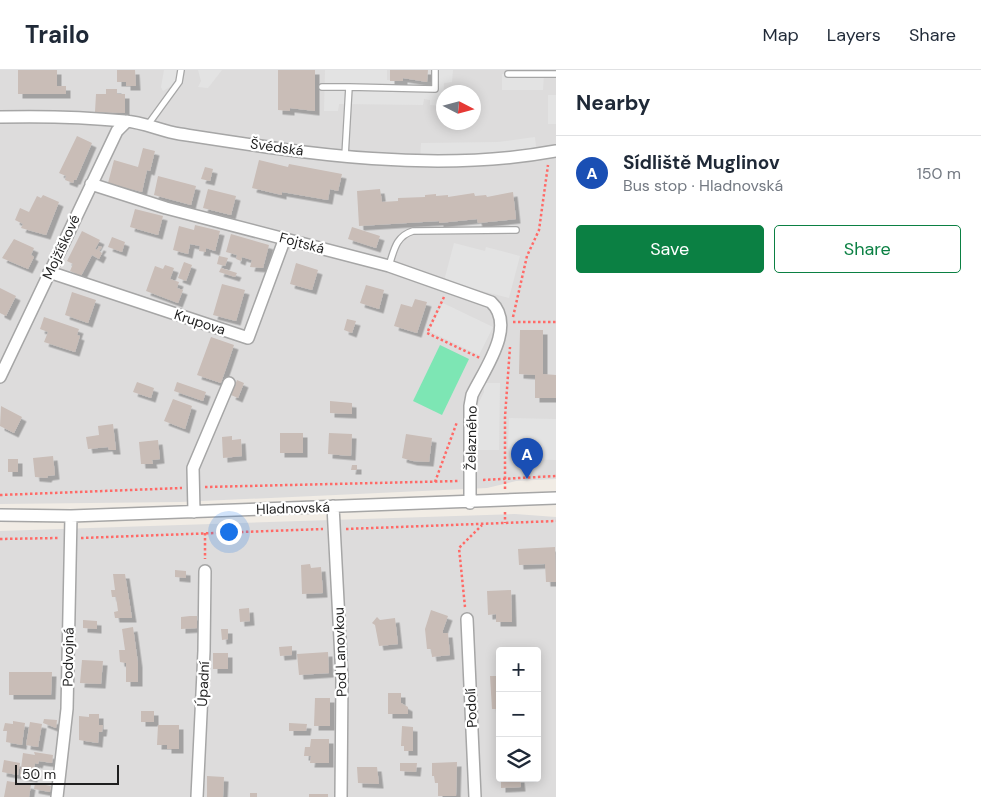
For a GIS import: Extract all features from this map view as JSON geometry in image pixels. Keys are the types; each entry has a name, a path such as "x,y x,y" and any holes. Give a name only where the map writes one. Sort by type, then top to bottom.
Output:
{"street":[{"name":"Švédská","path":"0,117 127,121 177,134 345,156 441,162 554,152"},
{"name":"Mojžíškové","path":"0,377 117,131 127,121"},
{"name":"Fojtská","path":"91,184 166,208 389,266 452,291 491,302 498,308 502,320"},
{"name":"Krupova","path":"49,272 248,338 285,238"},
{"name":"Želazného","path":"470,503 470,406 472,395 500,335 502,320"},
{"path":"194,512 193,468 229,383"},
{"name":"Hladnovská","path":"0,515 71,516 470,503 556,498"},
{"name":"Pod Lanovkou","path":"333,506 342,678 341,797"},
{"name":"Podvojná","path":"57,797 67,709 71,516"},
{"name":"Úpadní","path":"197,797 204,651 205,571"},
{"name":"Podolí","path":"467,619 475,797"}],"lane":[{"path":"147,126 179,82 181,70"},
{"path":"322,87 435,89 435,70"},
{"path":"508,74 536,72 556,74"},
{"path":"345,156 349,87"},
{"path":"389,266 397,243 403,234 413,231 516,230"}],"path":[{"path":"554,152 539,230 527,256 511,322 556,322"},
{"path":"452,291 428,332 482,359 478,367"},
{"path":"505,478 505,417 510,341"},
{"path":"435,482 460,415"},
{"path":"0,494 193,487 435,482 556,476"},
{"path":"0,539 205,534 556,521"},
{"path":"467,619 459,548 483,524"},
{"path":"205,534 205,571"}],"shaded area":[{"path":"0,70 556,70 556,479 516,481 487,488 180,502 0,504"},
{"path":"164,70 181,70 179,82 163,91 161,87"},
{"path":"198,70 222,70 208,88 198,87 201,81"},
{"path":"325,70 387,70 387,80 435,82 435,70 453,70 452,82 436,85 436,105 430,105 430,100 424,99 423,105 339,104 338,111 324,111"},
{"path":"502,74 544,74 543,90 502,90"},
{"path":"548,95 556,95 556,124 548,124"},
{"path":"535,137 537,155 420,162 421,143 498,142"},
{"path":"454,243 485,251 486,247 520,256 509,298 444,281"},
{"path":"443,303 493,327 479,355 429,331"},
{"path":"484,383 500,383 499,450 478,450 478,404 484,392"},
{"path":"509,418 556,419 556,460 522,459 513,456 508,448"},
{"path":"515,514 556,517 556,797 0,797 0,531"}],"green space":[{"path":"440,345 469,359 442,415 413,401"}],"building":[{"path":"18,70 57,70 57,86 66,86 66,94 18,94"},
{"path":"117,70 135,70 136,86 126,86 126,82 117,82"},
{"path":"278,70 315,70 315,111 290,108 290,111 278,110"},
{"path":"390,70 428,70 427,82 403,78 403,81 390,81"},
{"path":"106,89 117,89 117,94 125,94 125,113 95,112 96,94 106,94"},
{"path":"77,136 92,143 73,183 65,180 66,176 59,173"},
{"path":"143,148 155,151 150,171 147,170 142,192 108,183 114,160 138,167"},
{"path":"259,160 288,167 289,164 342,174 338,191 330,189 328,200 282,192 282,195 252,188"},
{"path":"205,167 213,169 210,181 201,179"},
{"path":"158,176 196,186 191,205 154,195"},
{"path":"208,189 236,196 231,215 203,208"},
{"path":"380,189 382,202 398,201 398,198 425,197 425,195 436,194 436,196 448,195 448,197 474,193 475,196 486,195 487,197 513,192 516,219 478,223 477,219 439,223 439,221 359,226 357,191"},
{"path":"43,195 59,202 46,235 21,228 23,224 15,220 20,208 29,212 37,196 41,198"},
{"path":"135,209 163,216 158,235 130,227"},
{"path":"195,225 220,231 215,251 206,248 206,252 199,251 200,246 190,244 188,254 173,250 179,226 194,230"},
{"path":"352,227 380,236 376,248 348,239"},
{"path":"82,231 100,240 95,249 97,250 99,246 102,247 99,251 102,253 99,259 92,255 81,276 70,271 73,264 67,261"},
{"path":"231,234 269,245 263,268 250,267 252,260 242,257 241,261 236,259 237,255 226,252"},
{"path":"112,237 125,242 122,252 108,247"},
{"path":"14,239 34,248 31,255 34,257 28,269 2,258"},
{"path":"219,256 228,258 225,266 217,264"},
{"path":"184,262 192,265 186,281 178,278"},
{"path":"296,263 318,270 312,290 290,284"},
{"path":"165,265 174,268 170,279 179,282 177,288 183,290 178,303 146,291 155,266 163,269"},
{"path":"221,268 237,273 235,277 219,272"},
{"path":"222,284 245,290 236,321 213,315"},
{"path":"366,285 384,290 379,309 360,303"},
{"path":"0,288 16,296 6,316 0,313"},
{"path":"72,292 96,300 88,323 65,315"},
{"path":"415,299 427,302 417,333 394,326 401,304 412,307"},
{"path":"44,317 79,329 77,335 80,336 75,352 44,342 48,332 40,329"},
{"path":"347,319 356,321 352,333 344,330"},
{"path":"520,330 543,330 543,374 556,375 556,398 535,398 535,375 519,374"},
{"path":"211,337 234,345 221,383 197,375"},
{"path":"237,380 244,383 238,398 231,395"},
{"path":"137,382 154,388 151,398 133,392"},
{"path":"177,382 206,392 203,401 174,391"},
{"path":"173,399 192,406 185,429 164,421"},
{"path":"330,401 352,403 352,414 330,413"},
{"path":"1,406 22,417 14,433 0,426"},
{"path":"113,424 116,450 109,450 108,447 88,449 86,437 99,435 98,426"},
{"path":"280,433 303,433 303,453 280,453"},
{"path":"329,433 352,434 351,456 328,454"},
{"path":"406,434 432,438 429,462 402,458"},
{"path":"232,436 232,440 241,439 242,456 223,458 222,437"},
{"path":"158,440 160,459 152,460 153,464 141,464 139,442"},
{"path":"53,456 55,475 48,476 47,478 35,477 33,458"},
{"path":"8,459 18,459 18,472 8,472"},
{"path":"352,465 357,465 357,470 351,470"},
{"path":"555,547 556,582 546,582 545,564 519,565 518,549"},
{"path":"310,564 311,568 321,567 323,593 302,594 301,565"},
{"path":"175,570 186,571 186,578 175,577"},
{"path":"113,574 125,574 132,618 115,618 114,612 118,611 116,597 112,597 111,590 115,590"},
{"path":"511,590 512,622 496,622 496,614 488,615 487,591"},
{"path":"249,608 250,621 240,622 239,609"},
{"path":"431,610 448,616 443,633 448,633 450,655 432,657 431,649 427,649 425,629"},
{"path":"197,616 197,628 181,629 181,617"},
{"path":"377,617 380,620 395,618 398,644 379,646 375,625 372,623"},
{"path":"83,620 97,621 97,629 83,628"},
{"path":"133,627 138,663 138,682 126,682 126,663 120,662 119,650 125,650 122,629"},
{"path":"221,629 228,629 228,639 222,640"},
{"path":"292,646 292,655 280,656 279,647"},
{"path":"328,652 329,673 299,675 297,654"},
{"path":"213,653 228,653 228,669 213,669"},
{"path":"82,660 103,661 101,684 80,683"},
{"path":"9,672 52,672 51,695 9,695"},
{"path":"490,676 496,676 496,709 492,709"},
{"path":"388,693 401,693 401,703 408,707 408,714 388,714"},
{"path":"315,698 330,698 330,726 314,726"},
{"path":"141,711 154,711 154,722 141,722"},
{"path":"89,714 99,714 99,725 103,725 102,732 99,732 98,743 79,740 79,716 89,717"},
{"path":"44,719 57,720 56,728 43,723"},
{"path":"13,721 25,723 22,745 6,742 7,731 3,731 5,723 13,724"},
{"path":"30,722 42,724 38,747 26,745"},
{"path":"289,723 307,724 306,731 289,731"},
{"path":"158,725 179,725 179,749 167,749 167,745 157,745"},
{"path":"402,726 413,727 413,751 404,751 404,746 401,746"},
{"path":"311,739 329,739 329,763 310,763 311,756 304,756 305,747 310,747"},
{"path":"34,752 53,755 52,763 39,761 38,764 35,763 33,778 20,776 23,753 35,755"},
{"path":"4,760 20,763 18,775 2,772"},
{"path":"457,762 456,796 438,796 438,783 435,783 434,776 432,776 432,763"},
{"path":"400,763 417,763 416,772 400,771"},
{"path":"357,767 377,767 379,784 358,783"},
{"path":"207,776 224,777 223,797 207,797"},
{"path":"7,781 31,785 29,797 4,797"},
{"path":"501,782 520,782 521,787 501,788"},
{"path":"35,783 51,786 50,792 34,789"},
{"path":"250,793 257,793 257,797 250,797"},
{"path":"309,794 328,794 328,797 309,797"}],"place":[{"name":"Sídliště Muglinov","path":"527,479"}]}
